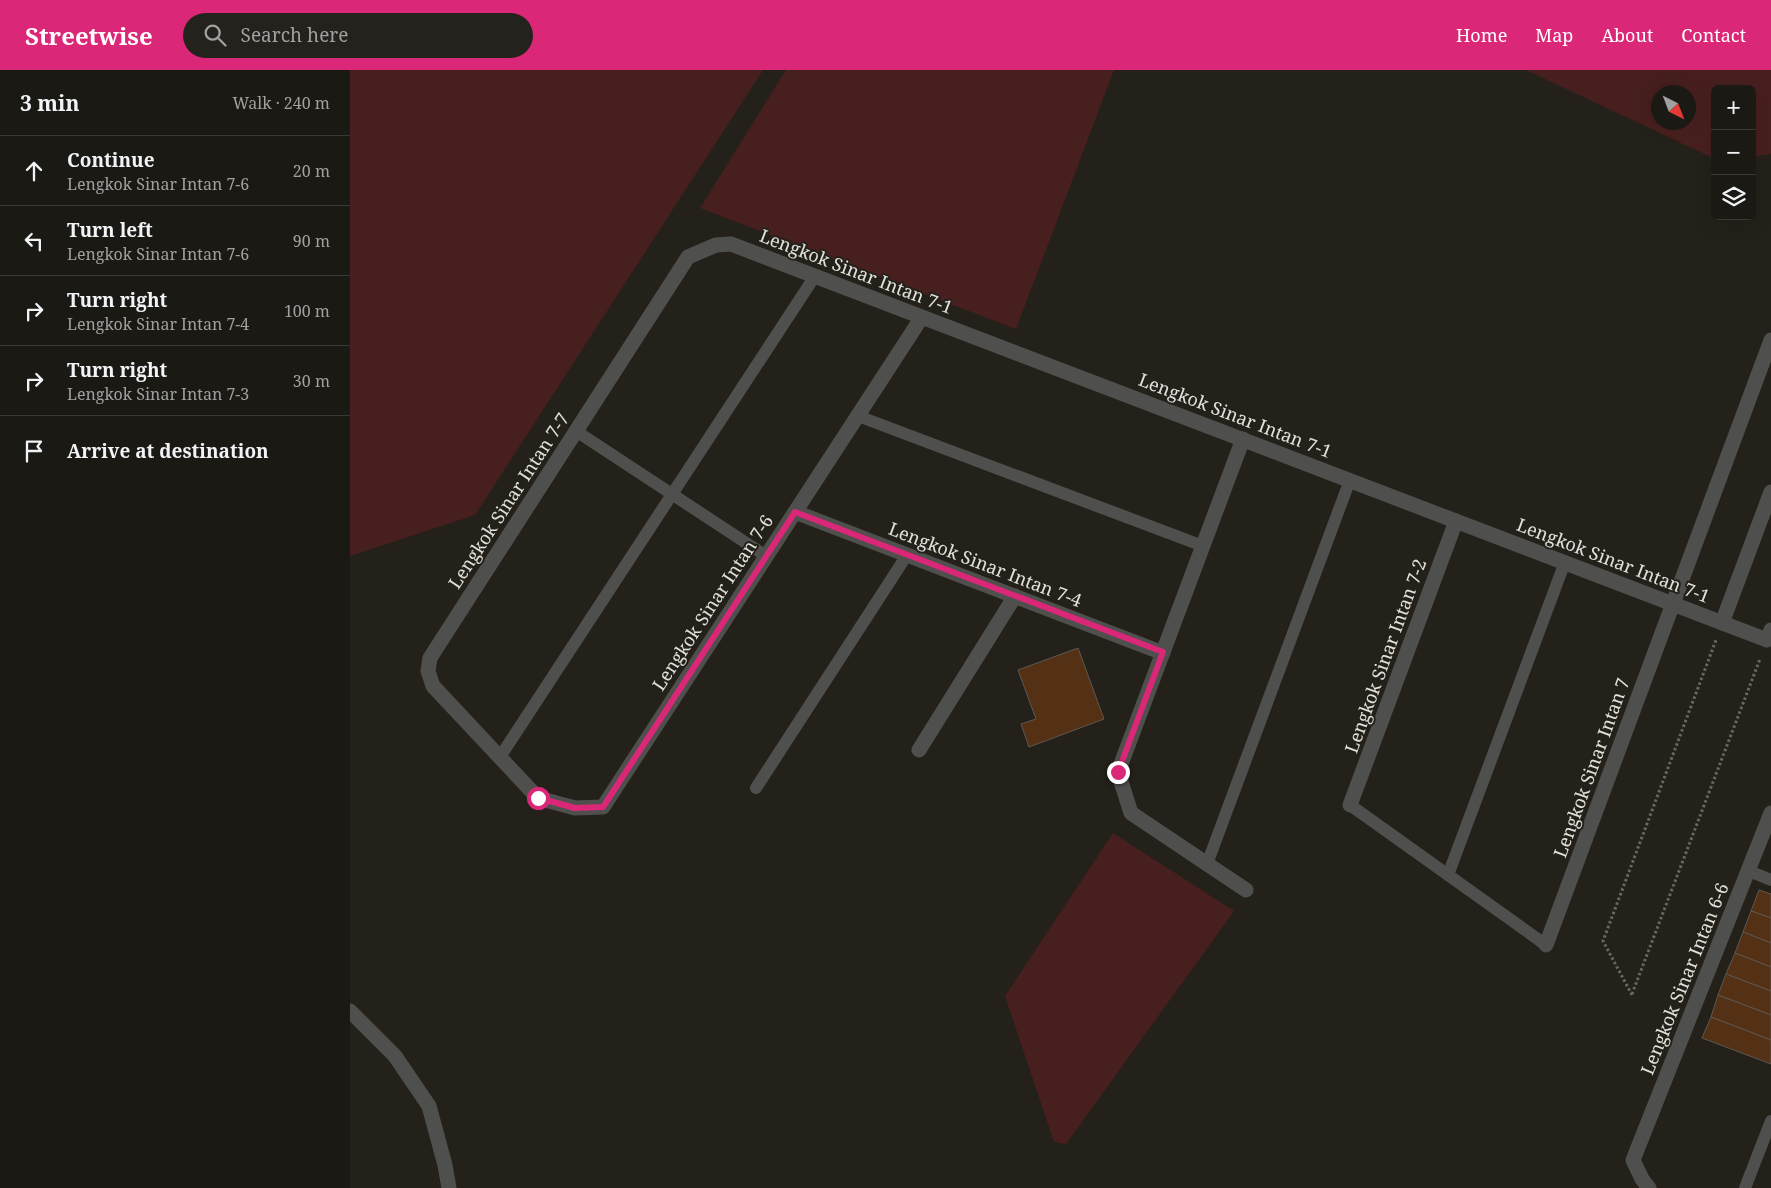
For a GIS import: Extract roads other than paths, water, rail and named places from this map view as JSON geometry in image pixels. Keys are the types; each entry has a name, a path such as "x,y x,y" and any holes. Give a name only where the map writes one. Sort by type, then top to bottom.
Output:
{"street":[{"name":"Lengkok Sinar Intan 7-1","path":"688,257 716,246 731,244 1673,604 1722,622 1769,635"},
{"name":"Lengkok Sinar Intan 7-7","path":"500,757 433,686 428,671 430,658 688,257"},
{"name":"Lengkok Sinar Intan 7-6","path":"500,757 538,798 575,808 603,807 922,317"},
{"name":"Lengkok Sinar Intan 7","path":"1546,945 1771,340"},
{"path":"1243,439 1118,772 1131,813 1246,890"},
{"path":"1722,622 1771,492"},
{"name":"Lengkok Sinar Intan 7-4","path":"795,512 1163,652"},
{"name":"Lengkok Sinar Intan 7-2","path":"1350,805 1456,521"},
{"path":"919,750 1015,596"},
{"name":"Lengkok Sinar Intan 6-6","path":"1649,1188 1642,1179 1633,1160 1771,813"},
{"path":"350,1011 395,1056 429,1106 445,1165 449,1188"}],"lane":[{"path":"500,757 815,276"},
{"path":"858,416 1203,546"},
{"path":"576,431 766,556"},
{"path":"1207,864 1350,480"},
{"path":"756,788 907,555"},
{"path":"1448,875 1565,562"},
{"path":"1350,805 1546,945"},
{"path":"1749,871 1771,880"},
{"path":"1745,1188 1771,1120"}]}
